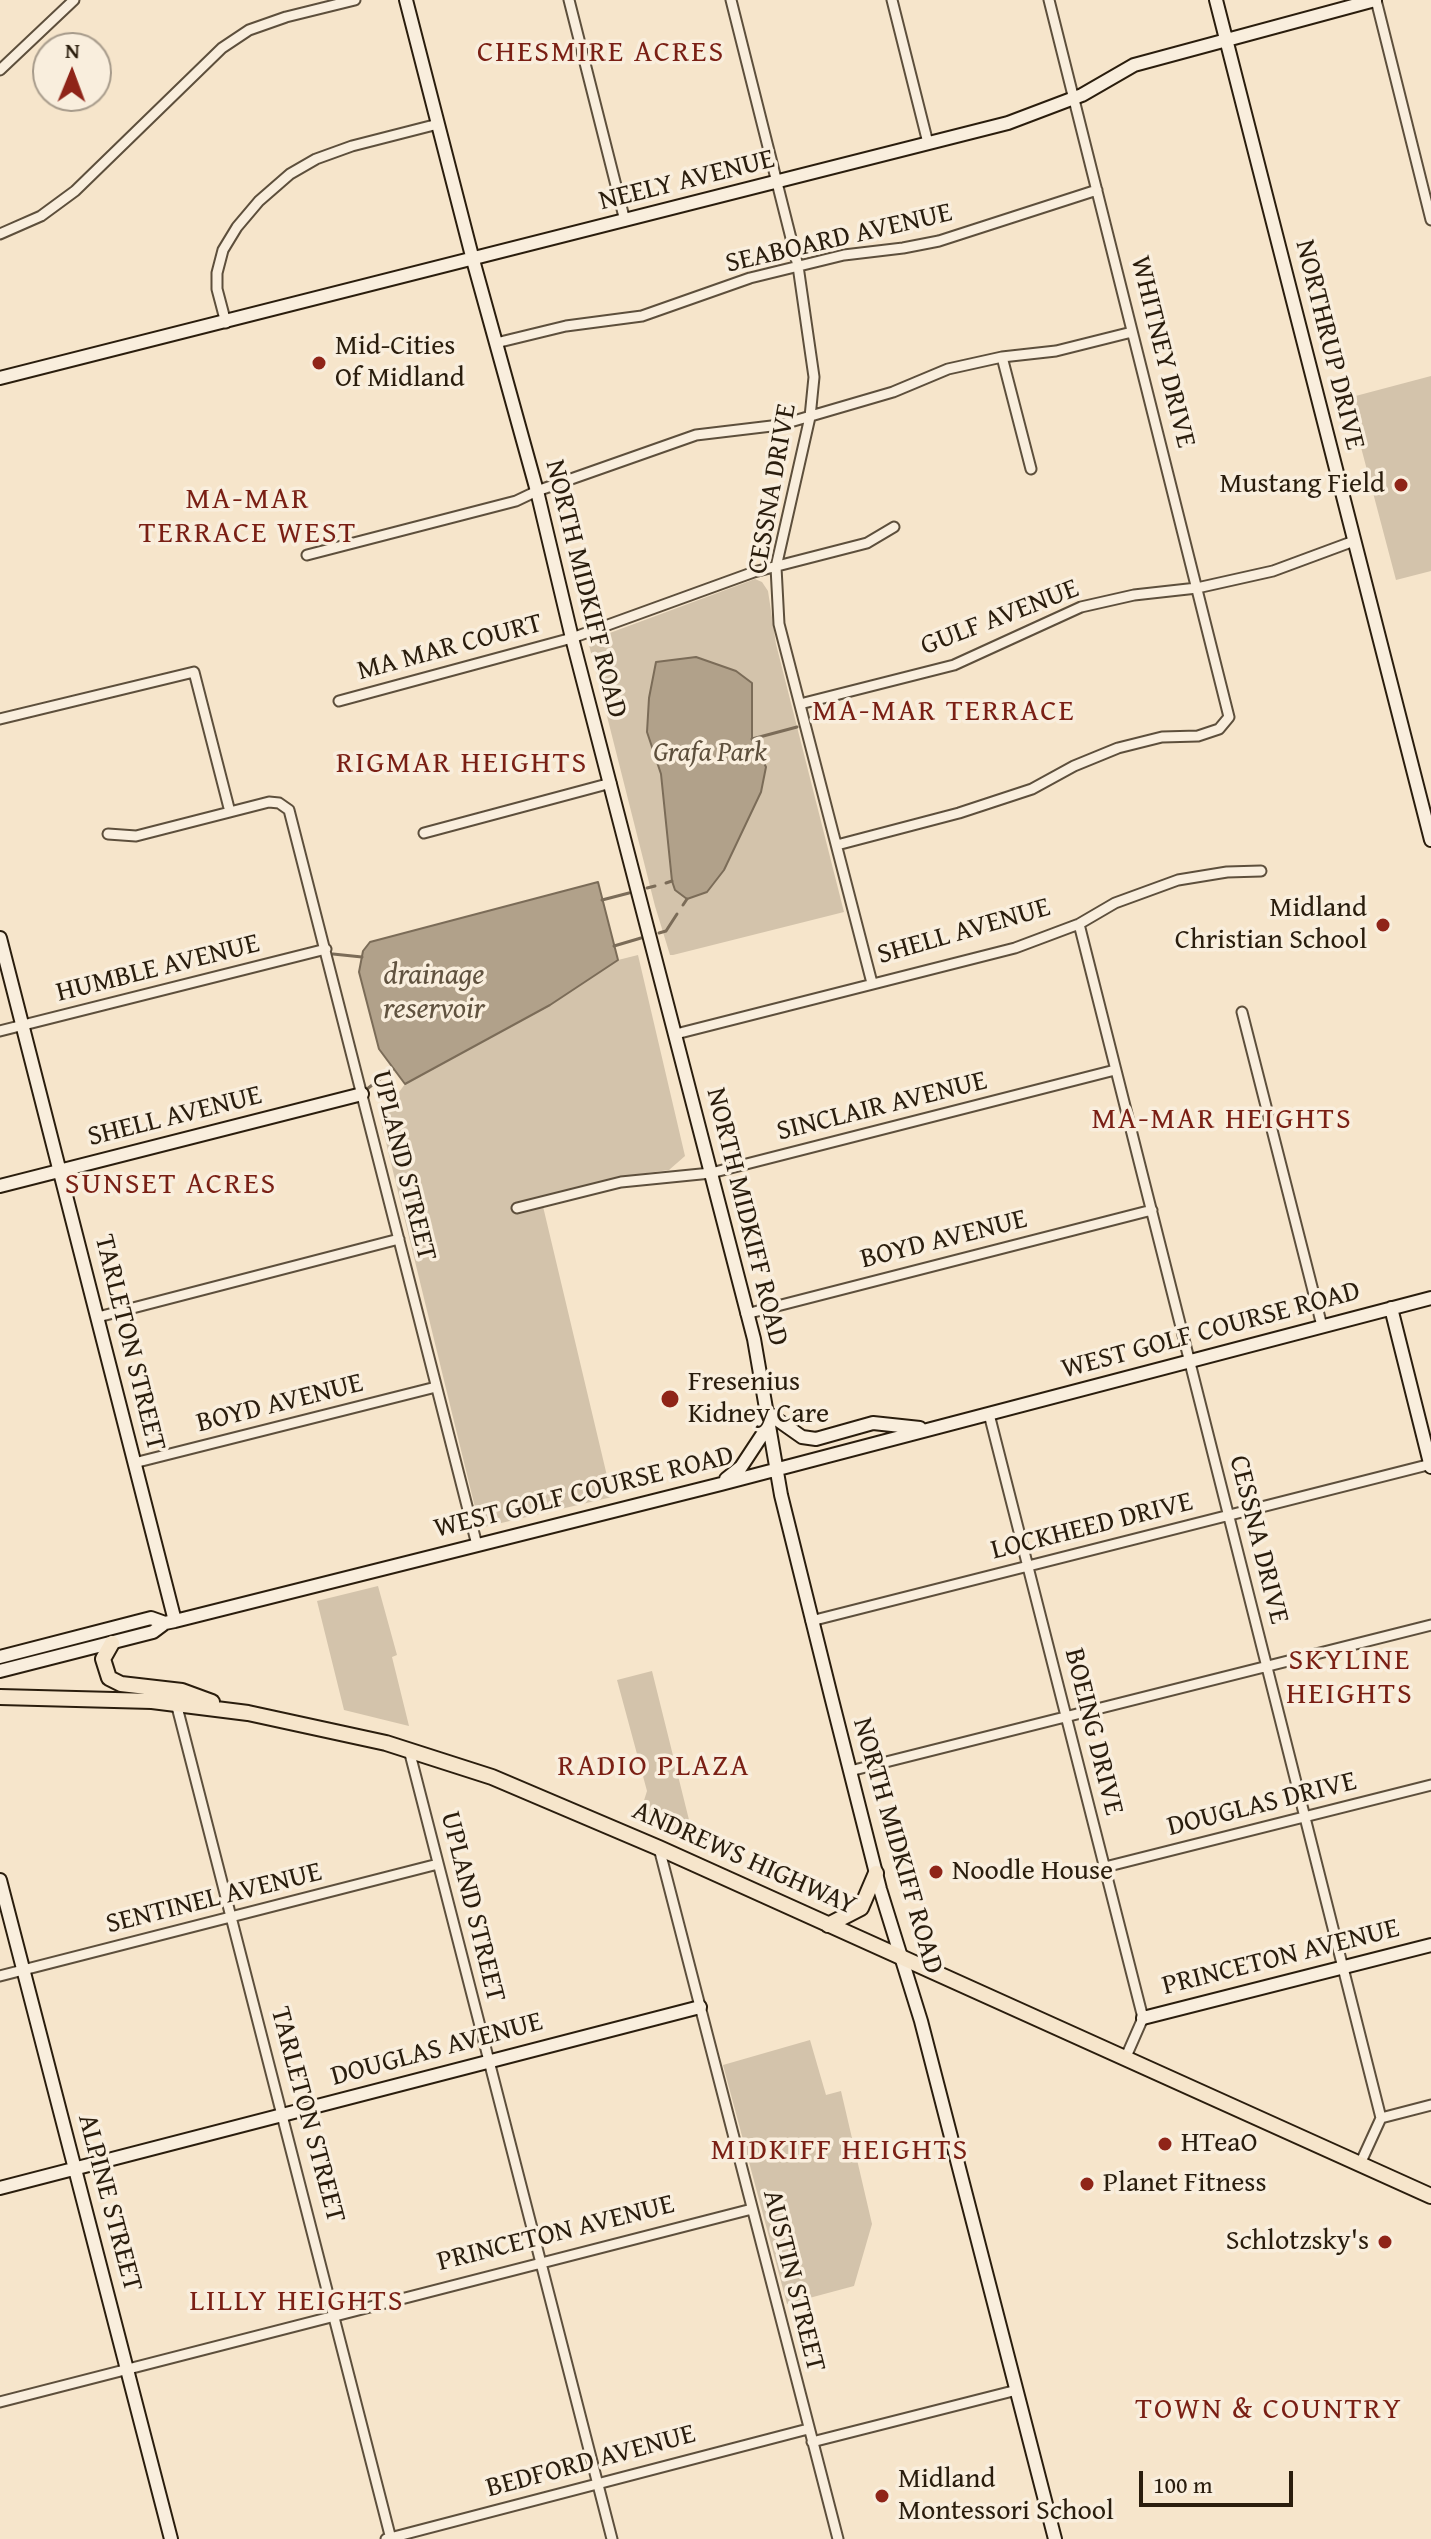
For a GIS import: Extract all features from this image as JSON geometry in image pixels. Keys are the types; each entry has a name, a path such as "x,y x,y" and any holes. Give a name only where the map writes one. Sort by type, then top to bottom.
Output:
{"main road":[{"path":"112,1643 104,1655 103,1664 109,1678 121,1684 182,1691 238,1712"},
{"name":"ANDREWS HIGHWAY","path":"0,1697 176,1703 238,1712 340,1732 409,1750 514,1785 1431,2196"},
{"path":"828,1925 861,1908 876,1873"}],"street":[{"path":"0,70 74,0"},
{"path":"0,234 41,216 75,191 222,48 249,30 286,17 355,0"},
{"name":"NORTH MIDKIFF ROAD","path":"406,0 537,491 572,638 754,1339 776,1470 811,1621 876,1873 924,2032 1055,2539"},
{"path":"569,0 625,221"},
{"name":"CESSNA DRIVE","path":"731,0 798,266 814,377 810,417 776,567 779,624 872,983"},
{"path":"892,0 928,143"},
{"name":"WHITNEY DRIVE","path":"837,845 959,813 1032,789 1074,766 1118,748 1162,737 1198,736 1219,729 1229,717 1049,0"},
{"name":"NORTHRUP DRIVE","path":"1216,0 1431,840"},
{"path":"1375,0 1431,220"},
{"name":"NEELY AVENUE","path":"0,378 1024,119 1082,95 1134,65 1375,0"},
{"path":"226,323 217,289 217,273 223,250 259,201 290,174 316,159 352,146 438,124"},
{"name":"SEABOARD AVENUE","path":"496,343 566,326 642,316 750,278 844,255 939,241 1097,190"},
{"path":"307,555 516,501 696,435 780,425 893,392 948,369 1002,357 1056,351 1132,332"},
{"path":"1002,357 1031,469"},
{"name":"MA MAR COURT","path":"339,701 572,638 724,582 867,543 894,527"},
{"name":"GULF AVENUE","path":"800,704 954,665 1081,607 1134,595 1197,588 1273,571 1354,541"},
{"path":"0,719 194,672 230,812 136,836 108,834"},
{"path":"424,833 611,783"},
{"name":"UPLAND STREET","path":"230,812 269,802 279,803 289,810 477,1545"},
{"name":"SHELL AVENUE","path":"676,1034 1015,948 1079,924 1115,903 1178,880 1227,872 1261,871"},
{"name":"CESSNA DRIVE","path":"1079,924 1381,2118"},
{"name":"TARLETON STREET","path":"0,938 98,1317 170,1622"},
{"name":"HUMBLE AVENUE","path":"0,1031 326,949"},
{"path":"1242,1012 1322,1326"},
{"name":"SINCLAIR AVENUE","path":"517,1208 621,1182 711,1173 1115,1070"},
{"name":"SHELL AVENUE","path":"0,1186 362,1094"},
{"name":"BOYD AVENUE","path":"746,1314 1152,1210"},
{"path":"98,1317 399,1239"},
{"name":"WEST GOLF COURSE ROAD","path":"0,1671 153,1632 170,1622 776,1470 1431,1298"},
{"path":"1391,1308 1431,1465"},
{"name":"BOYD AVENUE","path":"134,1463 436,1387"},
{"path":"765,1411 802,1437 816,1439 873,1423 931,1429"},
{"name":"BOEING DRIVE","path":"989,1414 1143,2018"},
{"path":"721,1484 741,1467 768,1426"},
{"name":"LOCKHEED DRIVE","path":"811,1621 1431,1465"},
{"name":"WEST GOLF COURSE ROAD","path":"0,1657 151,1618 170,1622"},
{"path":"850,1771 1431,1625"},
{"name":"TARLETON STREET","path":"176,1703 389,2538"},
{"name":"UPLAND STREET","path":"409,1750 612,2539"},
{"name":"DOUGLAS DRIVE","path":"1105,1867 1431,1785"},
{"name":"AUSTIN STREET","path":"659,1848 838,2539"},
{"name":"SENTINEL AVENUE","path":"0,1976 438,1864"},
{"name":"ALPINE STREET","path":"0,1880 171,2539"},
{"name":"PRINCETON AVENUE","path":"1143,2018 1431,1945"},
{"name":"DOUGLAS AVENUE","path":"0,2188 700,2007"},
{"path":"1125,2059 1143,2018"},
{"path":"1360,2164 1381,2118 1431,2105"},
{"name":"PRINCETON AVENUE","path":"0,2402 752,2209"},
{"path":"812,2442 1017,2390"},
{"name":"BEDFORD AVENUE","path":"389,2538 808,2429"}],"green space":[{"name":"Mustang Field","path":"1431,376 1431,571 1396,580 1348,398"},
{"name":"Grafa Park","path":"755,579 762,582 768,591 776,644 844,912 670,955 589,645 599,637"},
{"path":"638,955 685,1156 669,1170 617,1177 541,1198 612,1497 480,1528 380,1118 405,1084 618,960"},
{"path":"378,1586 397,1655 392,1657 409,1726 344,1710 317,1601"},
{"path":"652,1671 693,1836 640,1813 647,1791 617,1680"},
{"path":"810,2040 826,2095 841,2091 872,2224 854,2286 787,2304 723,2065"}],"water":[{"path":"696,657 736,671 752,683 752,739 766,767 761,792 724,870 707,892 687,899 675,890 672,881 661,774 647,732 656,662"},
{"name":"drainage reservoir","path":"598,882 618,960 550,1005 405,1084 379,1049 359,972 363,951 370,942"}],"waterway":[{"path":"752,739 797,727"},
{"path":"666,883 672,881"},
{"path":"647,888 655,886"},
{"path":"602,900 629,893"},
{"path":"683,905 687,899"},
{"path":"659,933 666,931 677,914"},
{"path":"614,946 641,938"},
{"path":"333,954 362,957"},
{"path":"367,1089 393,1069"}],"place":[{"name":"Mid-Cities Of Midland","path":"319,363"},
{"name":"Mustang Field","path":"1401,485"},
{"name":"Midland Christian School","path":"1383,925"},
{"name":"Fresenius Kidney Care","path":"670,1399"},
{"name":"Noodle House","path":"936,1872"},
{"name":"HTeaO","path":"1165,2144"},
{"name":"Planet Fitness","path":"1087,2184"},
{"name":"Schlotzsky's","path":"1385,2242"},
{"name":"Midland Montessori School","path":"882,2496"}],"district":[{"name":"CHESMIRE ACRES","path":"601,53"},
{"name":"MA-MAR TERRACE WEST","path":"248,517"},
{"name":"MA-MAR TERRACE","path":"944,712"},
{"name":"RIGMAR HEIGHTS","path":"462,764"},
{"name":"MA-MAR HEIGHTS","path":"1222,1120"},
{"name":"SUNSET ACRES","path":"171,1185"},
{"name":"SKYLINE HEIGHTS","path":"1350,1678"},
{"name":"RADIO PLAZA","path":"654,1767"},
{"name":"MIDKIFF HEIGHTS","path":"840,2151"},
{"name":"LILLY HEIGHTS","path":"297,2302"},
{"name":"TOWN & COUNTRY","path":"1269,2410"}]}
